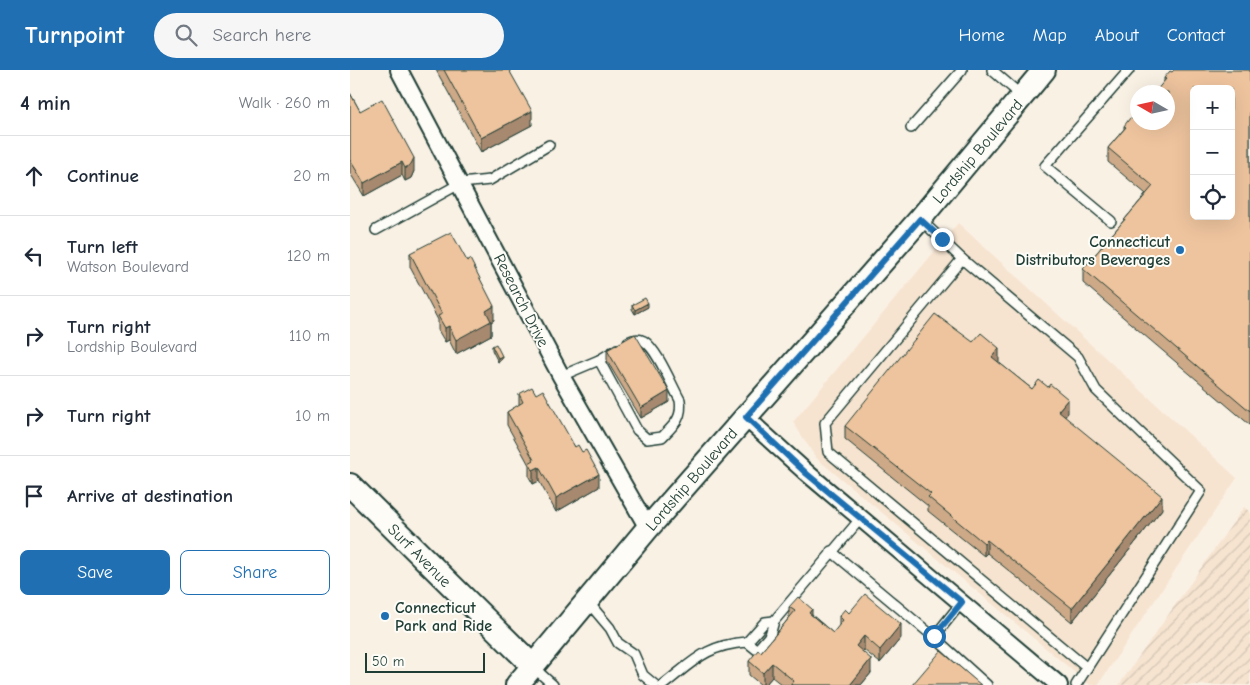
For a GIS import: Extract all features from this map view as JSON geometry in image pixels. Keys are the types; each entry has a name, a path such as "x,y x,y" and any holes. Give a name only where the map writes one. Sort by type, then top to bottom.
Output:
{"main road":[{"name":"Lordship Boulevard","path":"516,685 588,602 648,528 920,219 1044,70"},
{"name":"Surf Avenue","path":"350,485 533,666"}],"street":[{"name":"Research Drive","path":"399,70 461,183 561,376 648,528"},
{"path":"746,417 807,474 1059,685"}],"lane":[{"path":"911,128 962,70"},
{"path":"992,70 1022,96"},
{"path":"1111,221 1045,166 1129,70"},
{"path":"376,230 461,183 490,180 549,145"},
{"path":"920,219 962,259 1078,357 1096,390 1201,491 1076,685"},
{"path":"962,259 826,423 828,452 1087,668"},
{"path":"561,376 599,360 632,340 644,341 652,349 680,400 682,409 679,420 662,437 655,440 642,435 599,360"},
{"path":"663,685 707,651 725,644 747,642 765,622 774,621 831,551 861,518"},
{"path":"831,551 934,636 987,685"},
{"path":"588,602 610,628 618,643 634,654 643,675 655,685"},
{"path":"934,636 962,602"},
{"path":"533,666 553,685"}],"shaded area":[{"path":"958,223 1237,478 1098,685 1090,685 816,458 793,422"},
{"path":"1244,507 1250,512 1250,685 1119,685"}],"building":[{"path":"444,70 509,70 532,111 481,138"},
{"name":"Connecticut Distributors Beverages","path":"1250,70 1250,411 1083,269 1153,186 1108,148 1126,127 1124,126 1130,118 1130,130 1175,130 1175,85 1161,85 1170,71"},
{"path":"350,93 360,111 382,99 414,158 411,164 405,168 402,162 364,183 350,160"},
{"path":"451,232 467,261 470,259 494,306 486,311 491,321 456,340 449,326 445,328 438,316 442,314 410,253"},
{"path":"645,298 648,303 635,310 632,305"},
{"path":"935,314 973,342 981,333 999,348 992,357 1032,389 1039,380 1048,387 1050,384 1068,399 1058,411 1162,496 1072,608 987,540 984,543 928,497 931,494 845,426"},
{"path":"635,334 669,391 641,408 607,350"},
{"path":"496,344 502,356 498,358 492,346"},
{"path":"532,387 536,394 543,390 575,447 578,445 582,452 586,450 599,474 556,498 539,467 533,470 529,463 534,460 507,412 523,402 519,394"},
{"path":"865,594 901,624 880,650 864,636 856,646 871,659 850,685 791,685 794,681 772,663 763,673 749,661 758,650 761,652 795,611 789,607 798,597 812,609 809,613 833,633 843,620 839,616 845,609 849,613"},
{"path":"941,651 981,685 912,685"}],"place":[{"name":"Connecticut Distributors Beverages","path":"1180,250"},
{"name":"Connecticut Park and Ride","path":"385,616"}],"route":[{"path":"934,636 962,602 807,474 746,417 920,219 942,239"}]}
